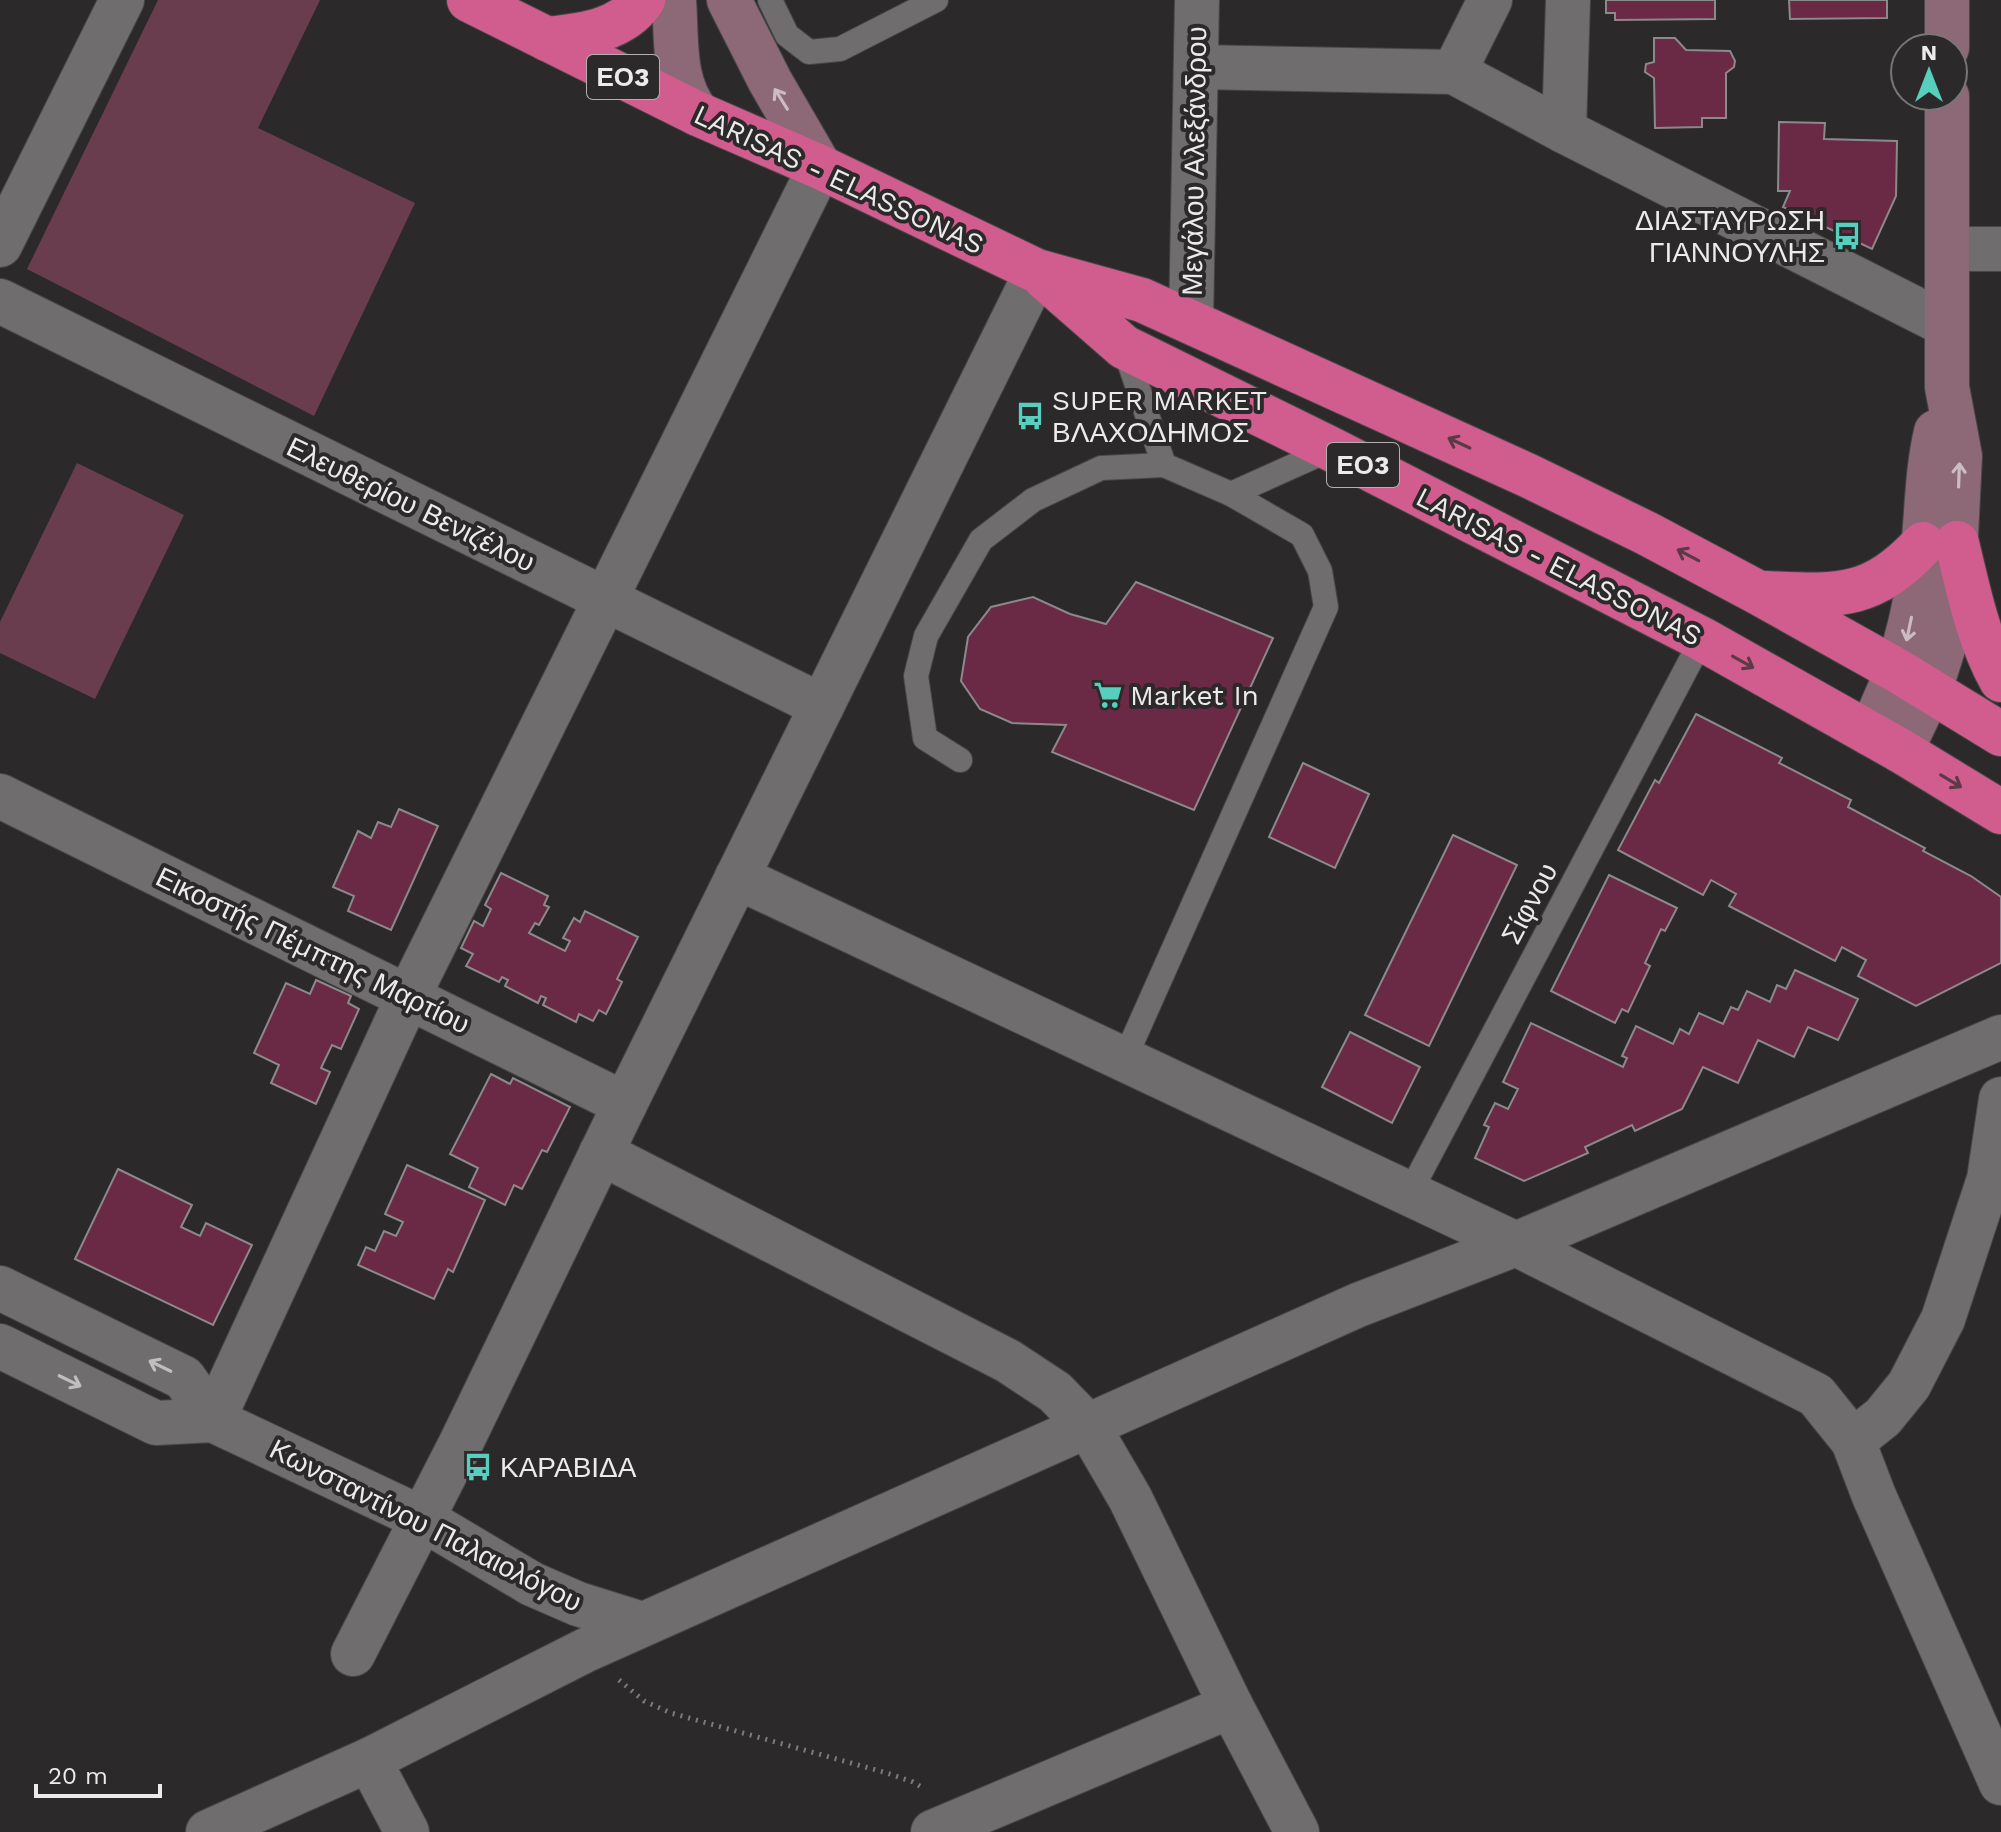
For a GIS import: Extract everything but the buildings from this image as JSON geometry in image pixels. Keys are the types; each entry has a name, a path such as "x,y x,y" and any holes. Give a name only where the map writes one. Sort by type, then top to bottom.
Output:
{"highway":[{"path":"547,39 604,29 627,17 643,0"},
{"name":"LARISAS - ELASSONAS","path":"493,5 547,39 698,114 820,167 1037,271 1142,300 1529,476 1757,592 2001,734"},
{"name":"LARISAS - ELASSONAS","path":"1037,271 1124,347 1702,639 1885,742 2001,812"},
{"path":"1757,592 1827,596 1861,589 1885,579 1907,562 1940,544 2001,680"}],"main road":[{"path":"674,0 681,84 688,102 698,114"},
{"path":"729,0 770,81 820,167"},
{"path":"1947,0 1947,32"},
{"path":"1885,742 1914,681 1913,609 1940,544 1931,453 1947,387 1947,112"}],"street":[{"path":"0,245 122,0"},
{"name":"Μεγάλου Αλεξάνδρου","path":"1191,322 1197,0"},
{"path":"1454,72 1490,0"},
{"path":"1564,131 1568,0"},
{"path":"1197,67 1454,72 1947,325"},
{"path":"213,1420 408,997 820,167"},
{"path":"1948,249 2001,249"},
{"path":"353,1654 461,1443 1037,271"},
{"name":"Ελευθερίου Βενιζέλου","path":"0,301 822,706"},
{"name":"Εικοστής Πέμπτης Μαρτίου","path":"0,796 625,1104"},
{"path":"737,877 1516,1244 1816,1395 1853,1441 1874,1496 2001,1783"},
{"path":"208,1832 369,1760 642,1624 1358,1305 1516,1244 2001,1037"},
{"path":"1853,1441 1883,1417 1909,1385 1943,1319 1989,1179 2001,1099"},
{"path":"601,1153 1008,1361 1055,1392 1088,1426 1130,1498 1231,1706 1297,1832"},
{"path":"0,1288 184,1378 213,1420"},
{"name":"Κωνσταντίνου Παλαιολόγου","path":"0,1346 156,1423 213,1420 421,1518 532,1584 578,1604 642,1624"},
{"path":"944,1827 1231,1706"},
{"path":"369,1760 407,1832"}],"lane":[{"path":"770,0 787,35 809,52 840,49 936,0"},
{"path":"1124,347 1164,465"},
{"path":"1231,494 1331,449"},
{"path":"960,760 925,738 916,676 926,636 981,540 1033,500 1101,468 1164,465 1231,494 1302,535 1320,571 1326,607 1124,1060"},
{"name":"Σίφνου","path":"1409,1194 1702,639"}],"path":[{"path":"586,1650 644,1701 671,1713 913,1782 932,1794 944,1827"}],"shaded area":[{"path":"158,0 320,0 258,128 415,203 314,416 27,269"},
{"path":"77,463 184,515 95,699 0,653 0,622"}],"place":[{"name":"ΔΙΑΣΤΑΥΡΩΣΗ ΓΙΑΝΝΟΥΛΗΣ","path":"1847,236"},
{"name":"SUPER MARKET ΒΛΑΧΟΔΗΜΟΣ","path":"1030,416"},
{"name":"Market In","path":"1108,695"},
{"name":"ΚΑΡΑΒΙΔΑ","path":"478,1467"}]}
